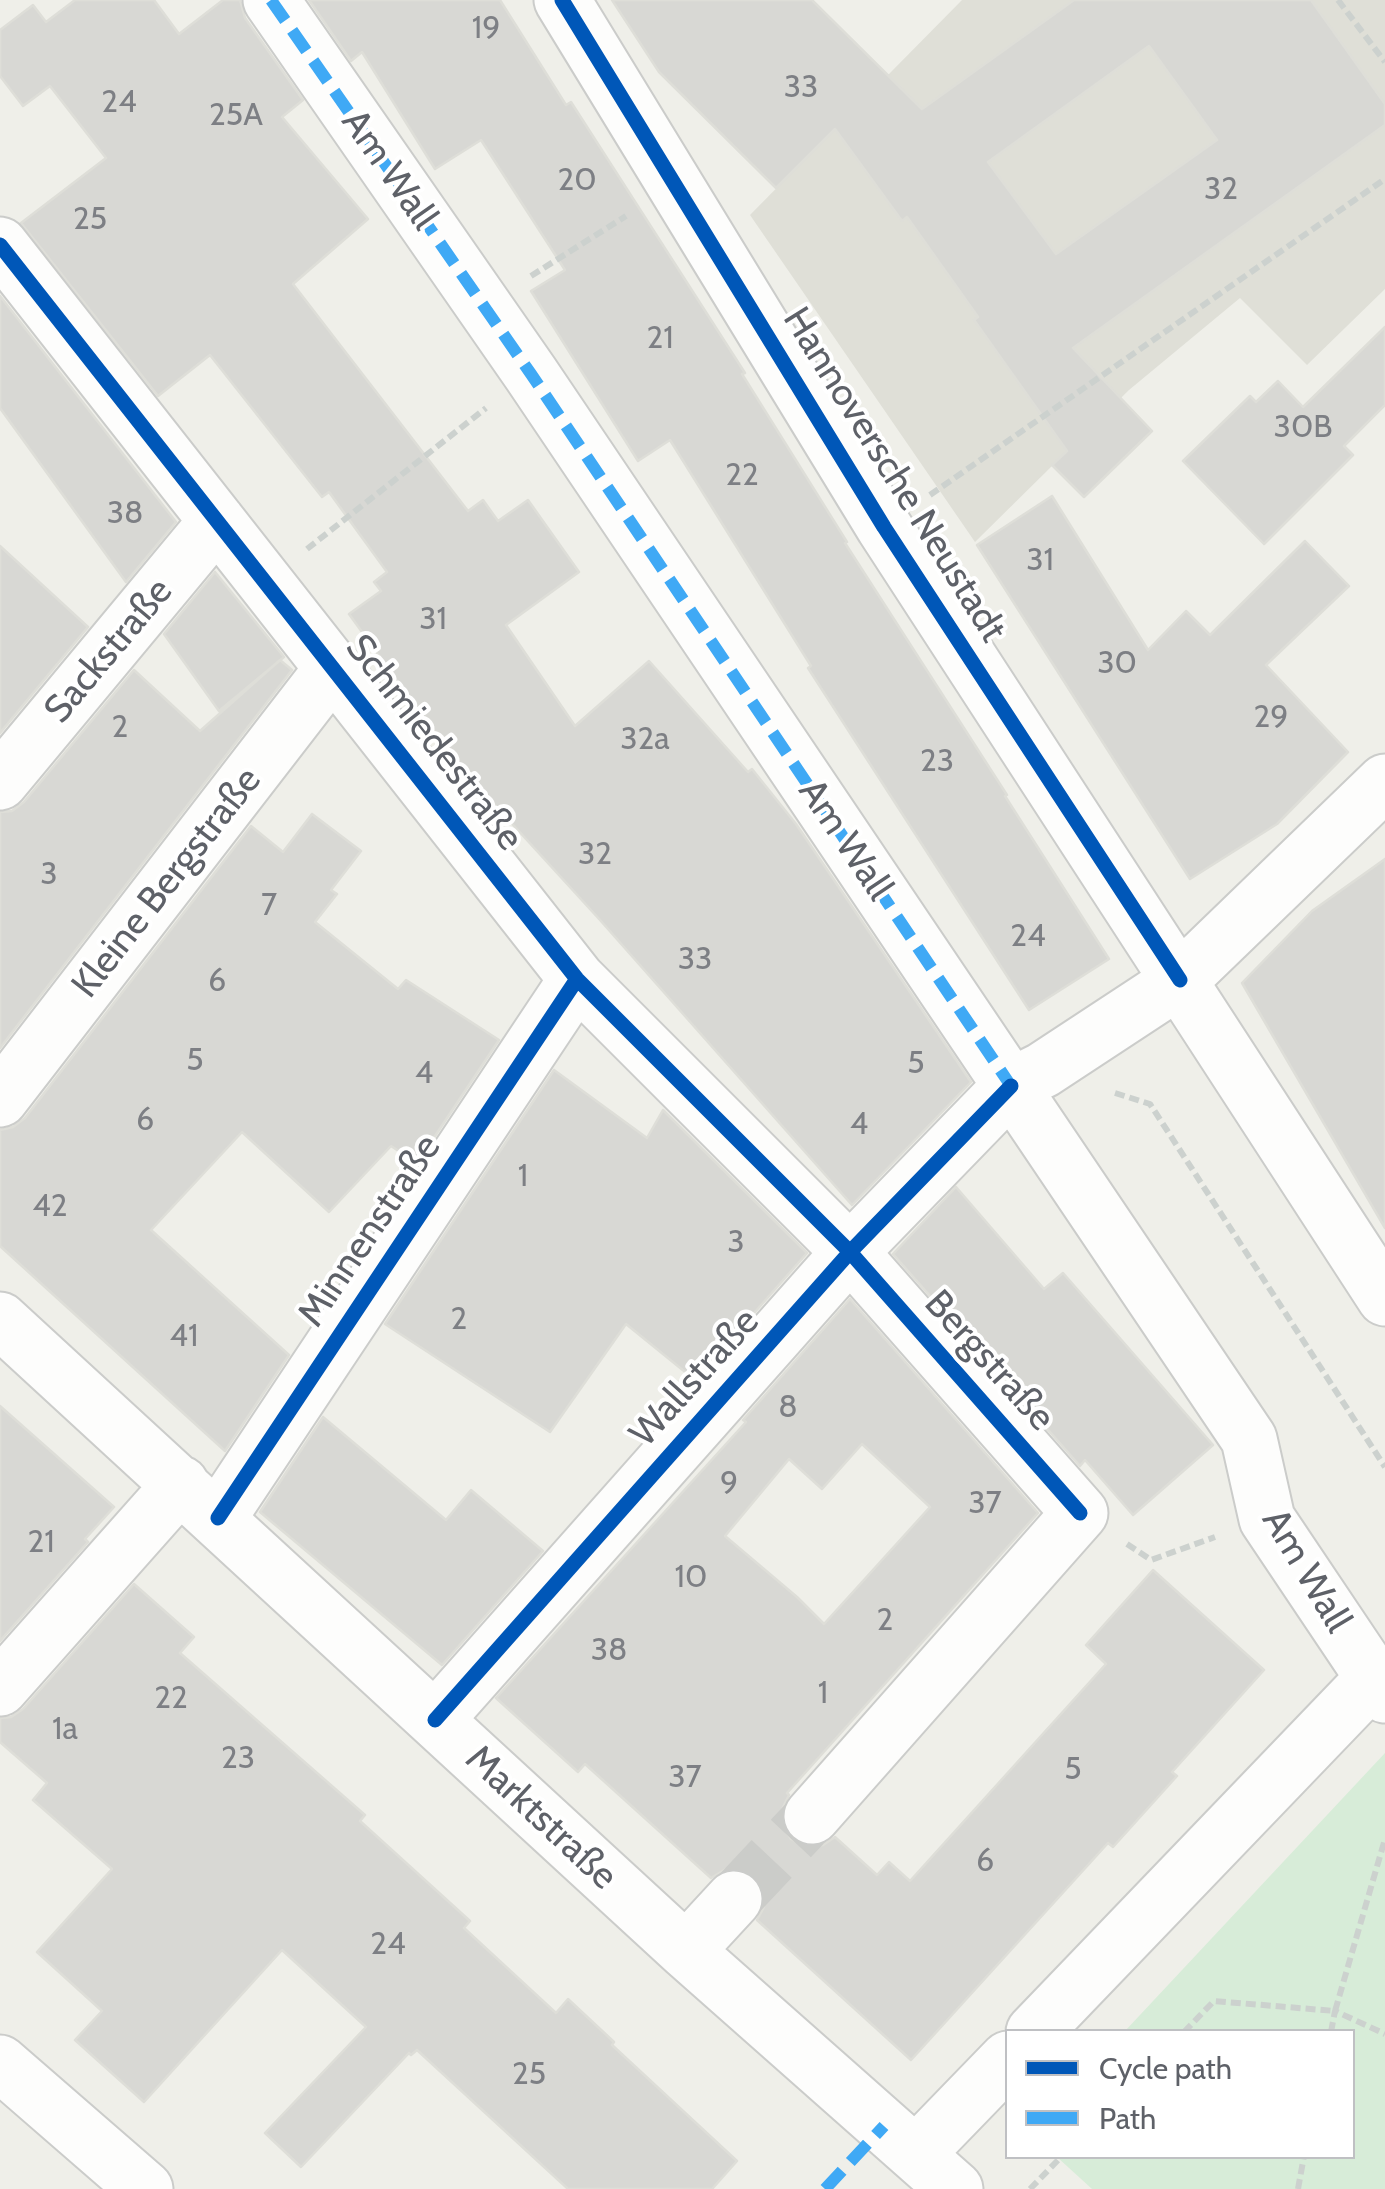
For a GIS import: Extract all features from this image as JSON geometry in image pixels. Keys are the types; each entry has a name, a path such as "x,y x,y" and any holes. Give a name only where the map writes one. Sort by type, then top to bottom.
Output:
{"street":[{"name":"Am Wall","path":"271,0 1027,1078 1250,1439 1267,1519 1379,1687"},
{"name":"Hannoversche Neustadt","path":"562,0 884,527 1385,1298"},
{"name":"Schmiedestraße","path":"0,245 577,979 850,1252"},
{"name":"Sackstraße","path":"0,782 217,521"},
{"name":"Kleine Bergstraße","path":"0,1099 333,668"},
{"name":"Wallstraße","path":"435,1720 850,1252 1027,1078 1180,980 1385,782"},
{"name":"Minnenstraße","path":"0,1688 199,1501 577,979"},
{"name":"Bergstraße","path":"850,1252 1080,1512"},
{"name":"Marktstraße","path":"0,1320 686,1951 936,2172"},
{"path":"812,1816 1080,1512"},
{"path":"1037,2029 1379,1687"},
{"path":"686,1951 734,1899"},
{"path":"0,2063 146,2189"},
{"path":"936,2172 1005,2064"}],"path":[{"path":"1338,0 1385,62"},
{"path":"884,527 1385,180"},
{"path":"484,306 675,185"},
{"path":"266,582 530,374"},
{"path":"1027,1078 1150,1104 1385,1466"},
{"path":"1080,1512 1151,1560 1267,1519"},
{"path":"1332,2029 1385,1839"},
{"path":"1187,2029 1214,2001 1335,2011 1385,2034"},
{"path":"1030,2189 1059,2159"},
{"path":"1298,2189 1303,2159"}],"shaded area":[{"path":"962,0 1385,0 1385,289 1307,365 1240,298 1129,390 975,542 750,215"}],"green space":[{"path":"1385,1753 1385,2189 1092,2189 1059,2159 1355,2159 1355,2029 1127,2029"}],"building":[{"path":"75,0 154,0 179,34 223,0 240,0 245,18 303,100 282,117 368,219 293,284 468,511 483,500 498,521 528,500 579,572 506,625 575,726 649,661 748,772 752,769 796,824 971,1082 852,1205 600,920 471,783 349,614 381,591 374,582 387,572 329,492 322,497 210,355 158,396 21,223 106,158 50,86 23,106 0,76 0,30 33,5 46,22"},
{"path":"309,0 500,0 566,105 571,102 745,373 742,374 845,543 1109,959 1029,1010 808,668 811,666 670,440 638,461 531,291 565,270 481,140 435,169 362,52 351,61"},
{"path":"612,0 812,0 922,109 1074,0 1311,0 1385,104 1385,125 1073,348 1152,431 1084,497 1052,465 1067,451 974,320 978,317 907,217 902,221 835,129 776,188 659,72","holes":["1149,46 1217,140 1056,254 988,162"]},
{"path":"0,296 176,522 126,582 0,408"},
{"path":"1385,327 1385,405 1344,446 1353,455 1264,544 1183,461 1250,396 1256,402 1278,381 1303,407"},
{"path":"1052,496 1148,650 1186,611 1210,635 1305,541 1349,586 1266,665 1348,752 1277,824 1190,879 977,545"},
{"path":"0,546 88,627 0,733"},
{"path":"215,572 284,657 219,711 164,634"},
{"path":"280,660 292,670 0,1048 0,812 12,811 24,802 134,670 200,731"},
{"path":"312,814 361,851 331,890 337,894 315,922 398,989 406,980 499,1040 417,1163 391,1146 329,1212 242,1132 151,1230 289,1355 225,1451 0,1246 0,1130 25,1118 251,826 283,852"},
{"path":"1385,859 1385,1228 1242,983 1312,911"},
{"path":"554,1070 647,1138 663,1110 807,1253 695,1380 626,1324 550,1432 385,1324"},
{"path":"956,1187 1044,1289 1063,1273 1213,1445 1133,1515 1085,1460 1080,1466 893,1254"},
{"path":"850,1299 1038,1513 787,1793 781,1811 782,1825 791,1839 807,1847 823,1845 835,1837 877,1875 889,1862 910,1881 1106,1664 1086,1645 1153,1570 1264,1670 1172,1772 1177,1776 1113,1847 1108,1843 911,2060 757,1920 764,1907 764,1891 754,1875 742,1869 726,1869 711,1878 585,1764 578,1772 496,1698 746,1422 743,1420","holes":["862,1444 930,1507 824,1624 725,1536 789,1459 822,1489"]},
{"path":"0,1406 114,1507 0,1641"},
{"path":"323,1417 446,1520 471,1490 543,1551 442,1665 260,1512"},
{"path":"134,1584 194,1637 180,1653 365,1815 360,1821 470,1921 464,1928 556,2013 568,1999 737,2161 712,2189 568,2189 417,2050 409,2053 301,2167 265,2133 366,2027 282,1950 144,2102 75,2040 102,2011 37,1952 112,1869 33,1800 47,1783 0,1742 0,1718 11,1717 23,1709"}],"tunnel":[{"path":"734,1899 812,1816"}],"marked path":[{"path":"271,0 531,374 1011,1086"},
{"path":"825,2189 884,2126"}],"cycle path":[{"path":"562,0 884,527 1180,980"},
{"path":"0,245 577,979 850,1252 1080,1513"},
{"path":"218,1518 577,979"},
{"path":"435,1720 850,1252 1011,1086"}]}
